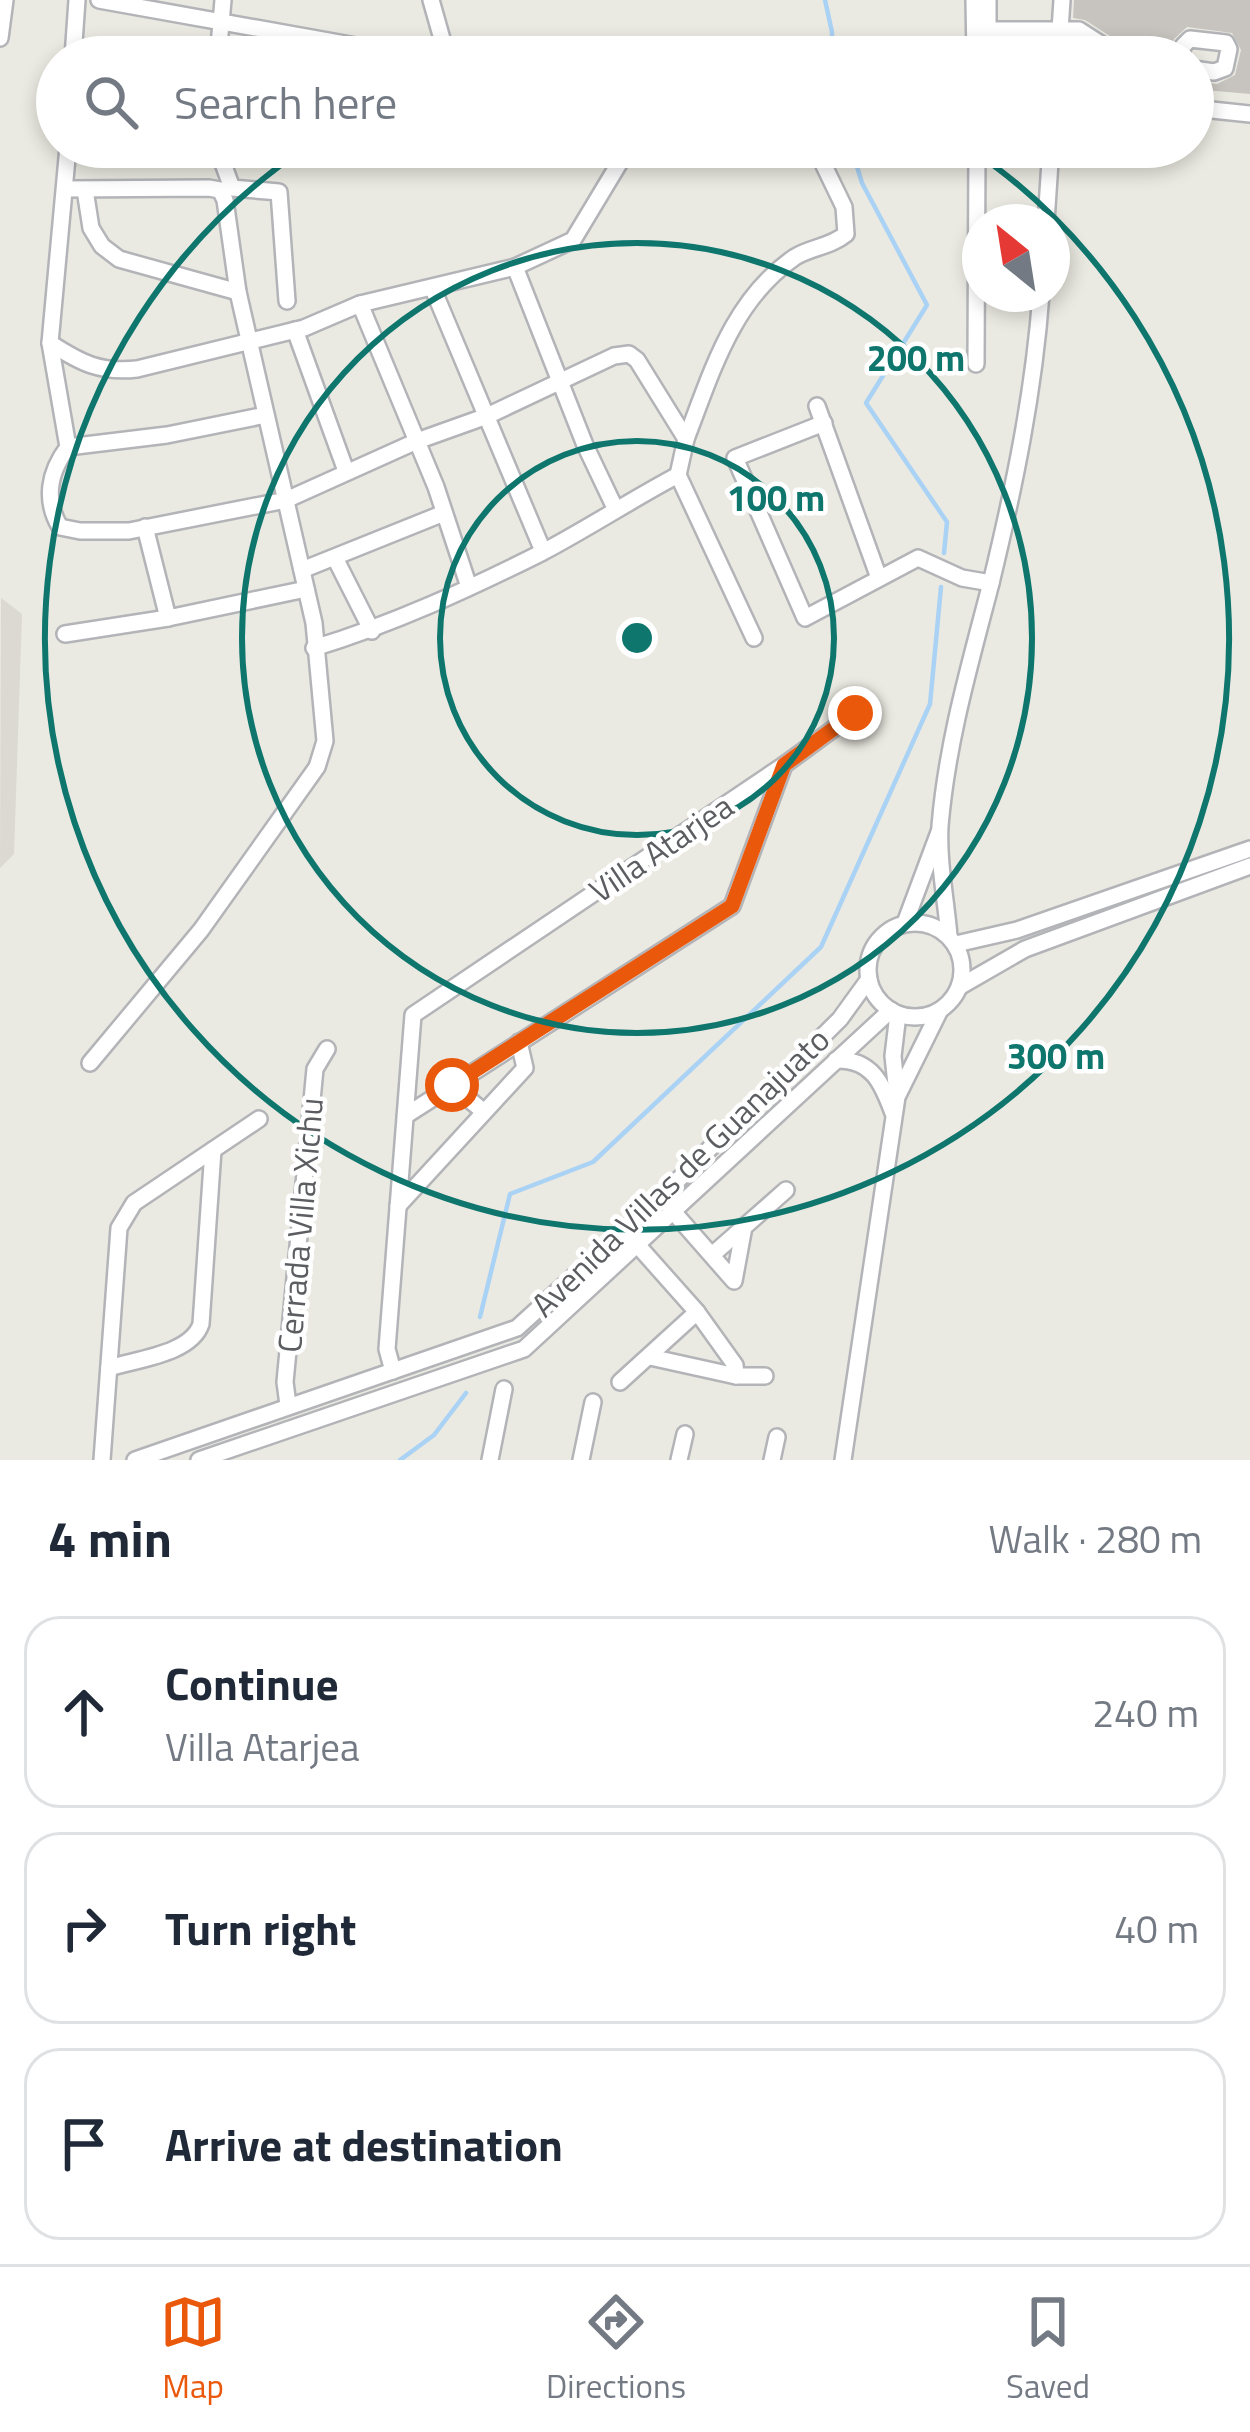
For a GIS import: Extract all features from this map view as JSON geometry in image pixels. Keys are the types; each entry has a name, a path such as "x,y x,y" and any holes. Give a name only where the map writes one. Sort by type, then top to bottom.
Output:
{"street":[{"path":"0,38 4,0"},
{"path":"74,36 77,0"},
{"path":"99,0 304,36"},
{"path":"220,36 224,0"},
{"path":"431,0 442,36"},
{"path":"974,0 983,36"},
{"path":"980,36 988,0"},
{"path":"1060,30 1062,0"},
{"path":"981,30 1079,30 1088,36"},
{"path":"1214,42 1226,43 1229,49 1225,68 1214,72"},
{"path":"1214,110 1250,114"},
{"path":"66,168 50,343 68,446 54,465 49,509 60,527 80,531 146,527 286,500 417,441 487,416 614,356 629,354 638,360 686,439"},
{"path":"225,168 232,188 279,192 287,302"},
{"path":"50,343 88,367 111,372 295,330 360,304 515,267 573,240 616,168"},
{"path":"754,638 678,475 686,439 727,332 798,255 834,244 846,234 844,207 825,168"},
{"path":"976,364 977,168"},
{"path":"1047,204 1050,168"},
{"path":"65,189 220,190 238,292 314,623 325,741 317,767 201,930 90,1063"},
{"path":"85,190 91,228 102,246 119,259 238,292"},
{"path":"515,267 615,508"},
{"path":"434,289 543,551"},
{"path":"360,304 417,441 469,587"},
{"path":"905,923 940,830 959,695 991,584 1036,366 1040,312"},
{"path":"295,330 346,471"},
{"path":"879,578 820,414 735,458 805,618 918,558 962,578 991,584"},
{"path":"68,446 167,435 266,415"},
{"path":"314,648 372,631 469,587 678,475"},
{"path":"302,570 444,513"},
{"path":"146,527 168,618"},
{"path":"335,558 372,631"},
{"path":"65,634 306,589"},
{"path":"784,765 855,713"},
{"name":"Villa Atarjea","path":"405,1116 732,906 784,765"},
{"name":"Villa Atarjea","path":"393,1371 387,1348 413,1015 784,765"},
{"path":"940,830 952,940 963,973 959,987"},
{"path":"940,1010 912,1017 880,1002 869,979 872,950 880,938 905,923 934,926 952,940 1018,930 1250,849"},
{"path":"895,1106 940,1010 959,987 1025,949 1250,866"},
{"name":"Avenida Villas de Guanajuato","path":"139,1460 517,1328 660,1198 840,1019 869,979"},
{"path":"843,1460 895,1106 894,1012"},
{"name":"Avenida Villas de Guanajuato","path":"199,1460 486,1365 524,1348 894,1012"},
{"path":"398,1205 525,1067 519,1042"},
{"name":"Cerrada Villa Xichu","path":"288,1405 286,1382 316,1069 327,1048"},
{"path":"836,1060 854,1059 871,1069 895,1106"},
{"path":"452,1085 484,1112"},
{"path":"102,1460 119,1228 125,1214 134,1203 260,1119"},
{"path":"109,1368 186,1344 197,1336 213,1150"},
{"path":"712,1255 786,1190"},
{"path":"660,1198 734,1281 744,1228"},
{"path":"624,1231 697,1312 735,1365 736,1376"},
{"path":"620,1382 697,1312"},
{"path":"650,1357 736,1376 764,1376"},
{"path":"490,1460 504,1389"},
{"path":"581,1460 593,1402"},
{"path":"679,1460 685,1434"},
{"path":"772,1460 777,1437"}],"shaded area":[{"path":"1,598 22,614 14,854 0,868"}],"building":[{"path":"1074,0 1250,0 1250,94 1214,91 1214,84 1235,75 1241,50 1232,33 1187,27 1177,36 1110,36 1073,18"}],"waterway":[{"path":"825,0 832,36"},
{"path":"857,168 927,305 866,403 947,522 944,553"},
{"path":"480,1317 510,1194 593,1162 821,947 930,704 941,587"},
{"path":"400,1460 434,1435 466,1393"}],"route":[{"path":"452,1085 732,906 784,765 855,713"}]}
